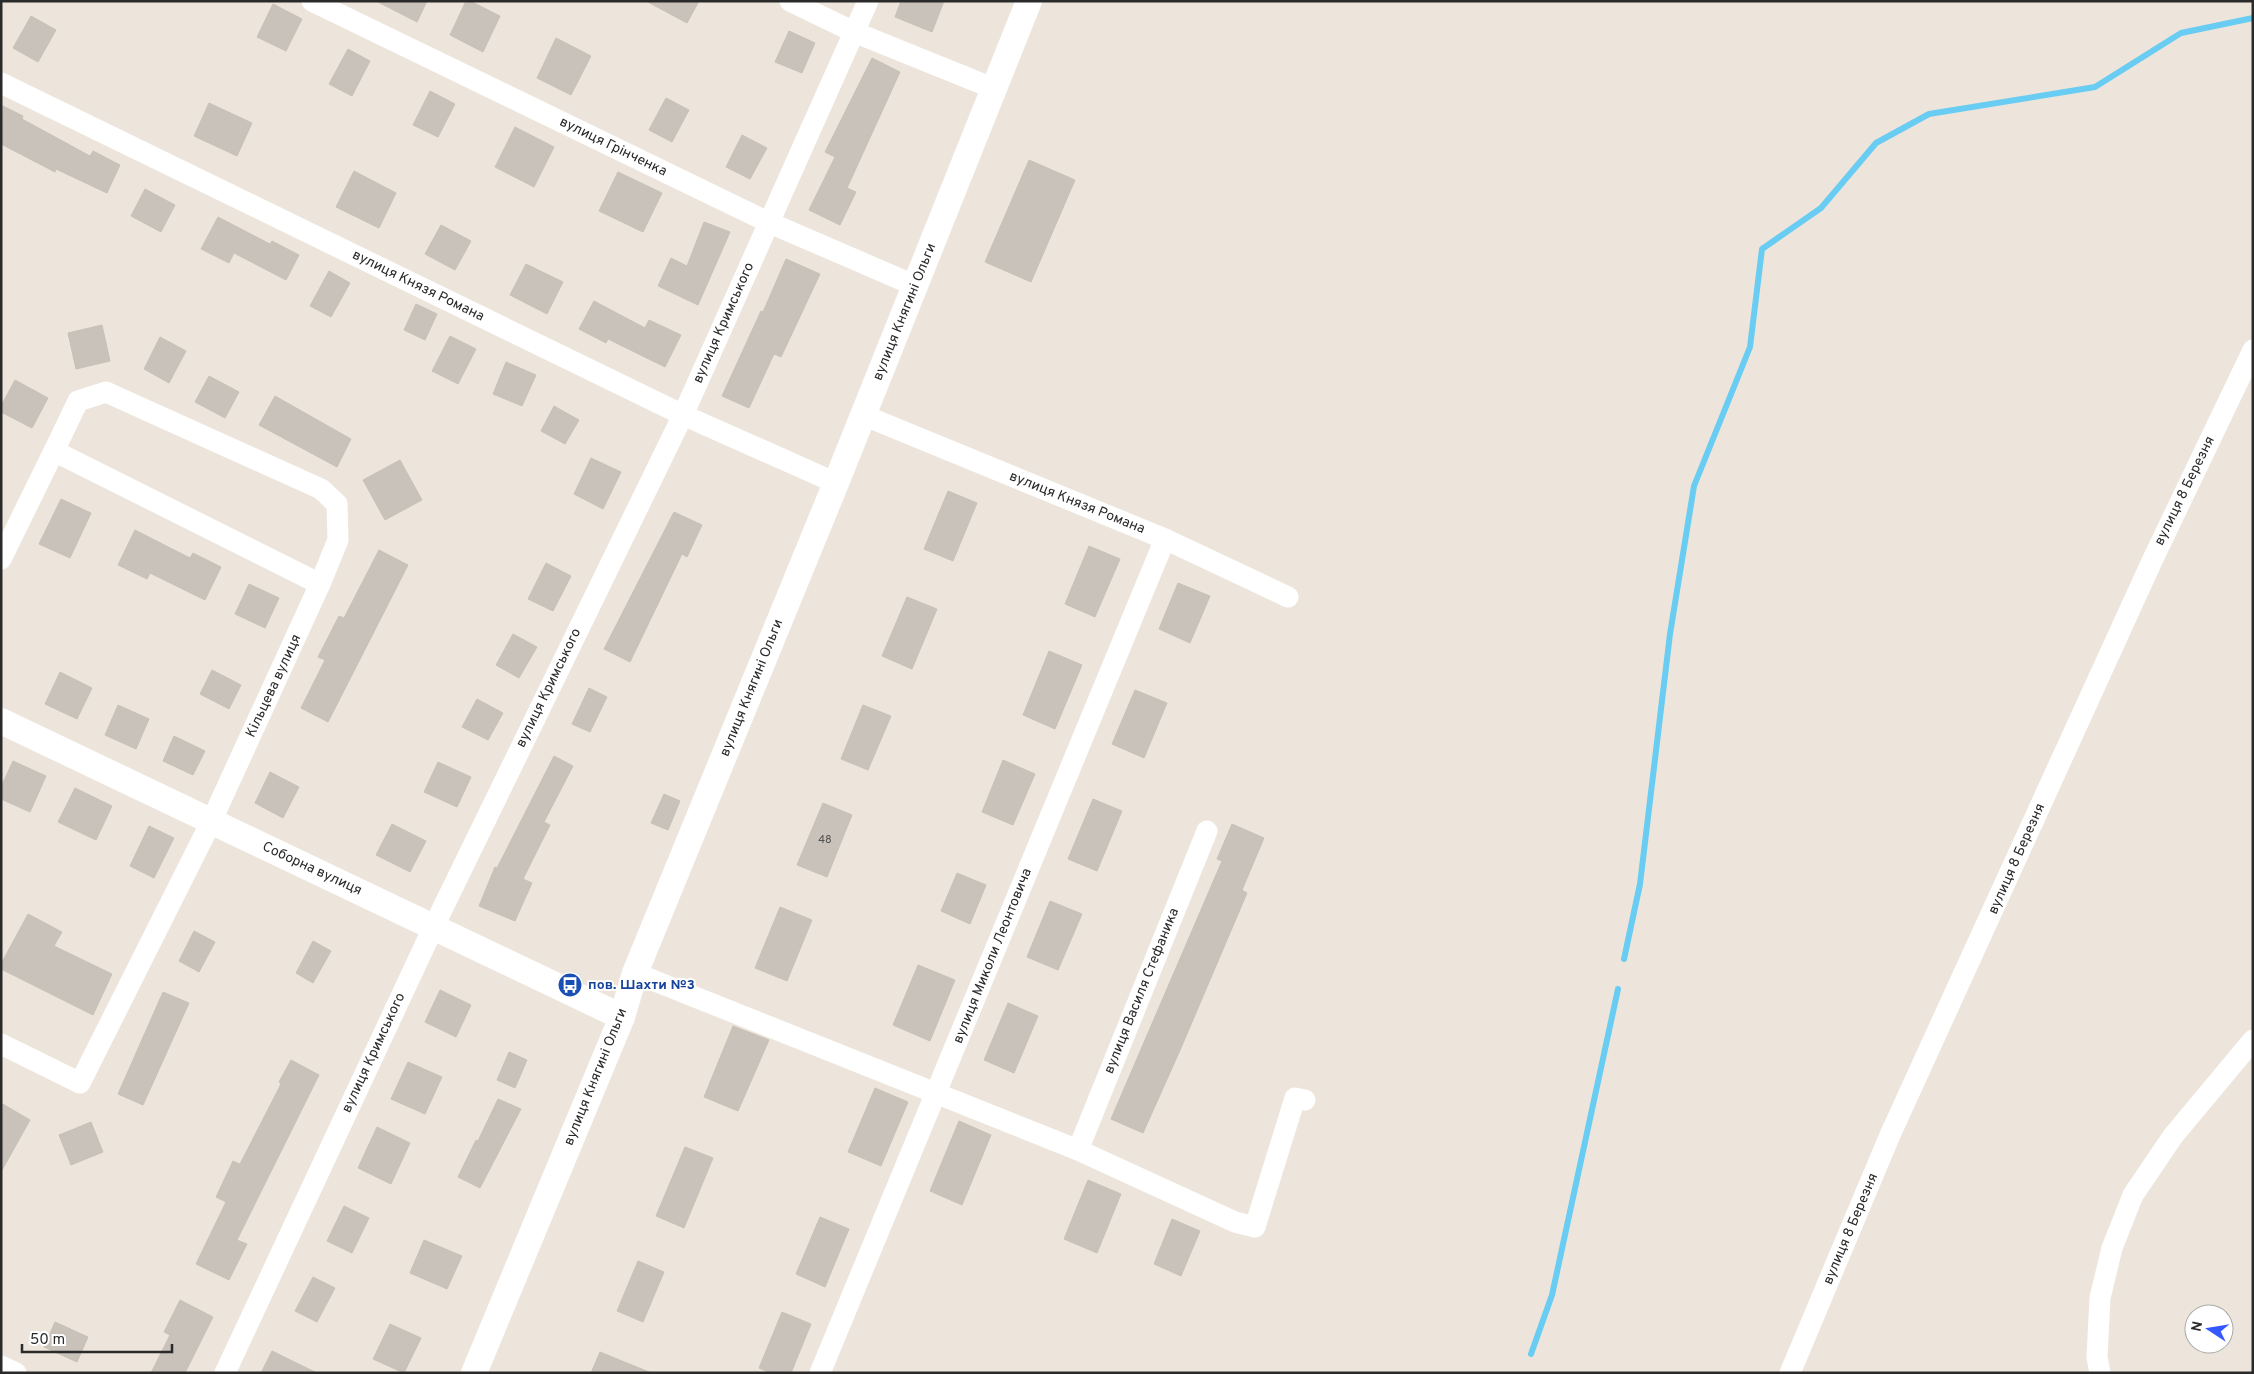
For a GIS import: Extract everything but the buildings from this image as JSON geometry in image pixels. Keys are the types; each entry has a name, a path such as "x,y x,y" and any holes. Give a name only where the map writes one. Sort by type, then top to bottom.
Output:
{"street":[{"name":"вулиця Грінченка","path":"312,1 770,223 916,286"},
{"path":"790,1 854,32 995,89"},
{"name":"вулиця Кримського","path":"225,1373 434,926 683,415 868,1"},
{"name":"вулиця Княгині Ольги","path":"474,1373 622,1017 635,973 916,286 1029,1"},
{"name":"вулиця Князя Романа","path":"1,83 683,415 836,483"},
{"name":"вулиця 8 Березня","path":"1790,1373 1890,1135 2152,561 2253,350"},
{"name":"Кільцева вулиця","path":"1,1044 80,1083 211,822 320,584 338,540 337,504 321,488 106,392 78,401 54,451"},
{"name":"вулиця Князя Романа","path":"863,415 1165,539 1288,597"},
{"path":"1,559 54,451 320,584"},
{"name":"вулиця Миколи Леонтовича","path":"820,1373 1165,539"},
{"name":"Соборна вулиця","path":"1,721 622,1017"},
{"name":"вулиця Василя Стефаника","path":"1078,1150 1207,831"},
{"path":"635,973 1078,1150 1235,1222 1255,1227 1295,1098 1305,1100"},
{"path":"2100,1373 2097,1357 2100,1298 2112,1248 2133,1194 2173,1136 2253,1040"},
{"path":"1,1366 16,1373"}],"waterway":[{"path":"1624,959 1640,884 1670,634 1694,486 1750,347 1762,249 1821,208 1876,143 1929,114 2095,87 2181,33 2253,18"},
{"path":"1531,1354 1552,1295 1618,989"}],"place":[{"name":"пов. Шахти №3","path":"570,985"}]}
